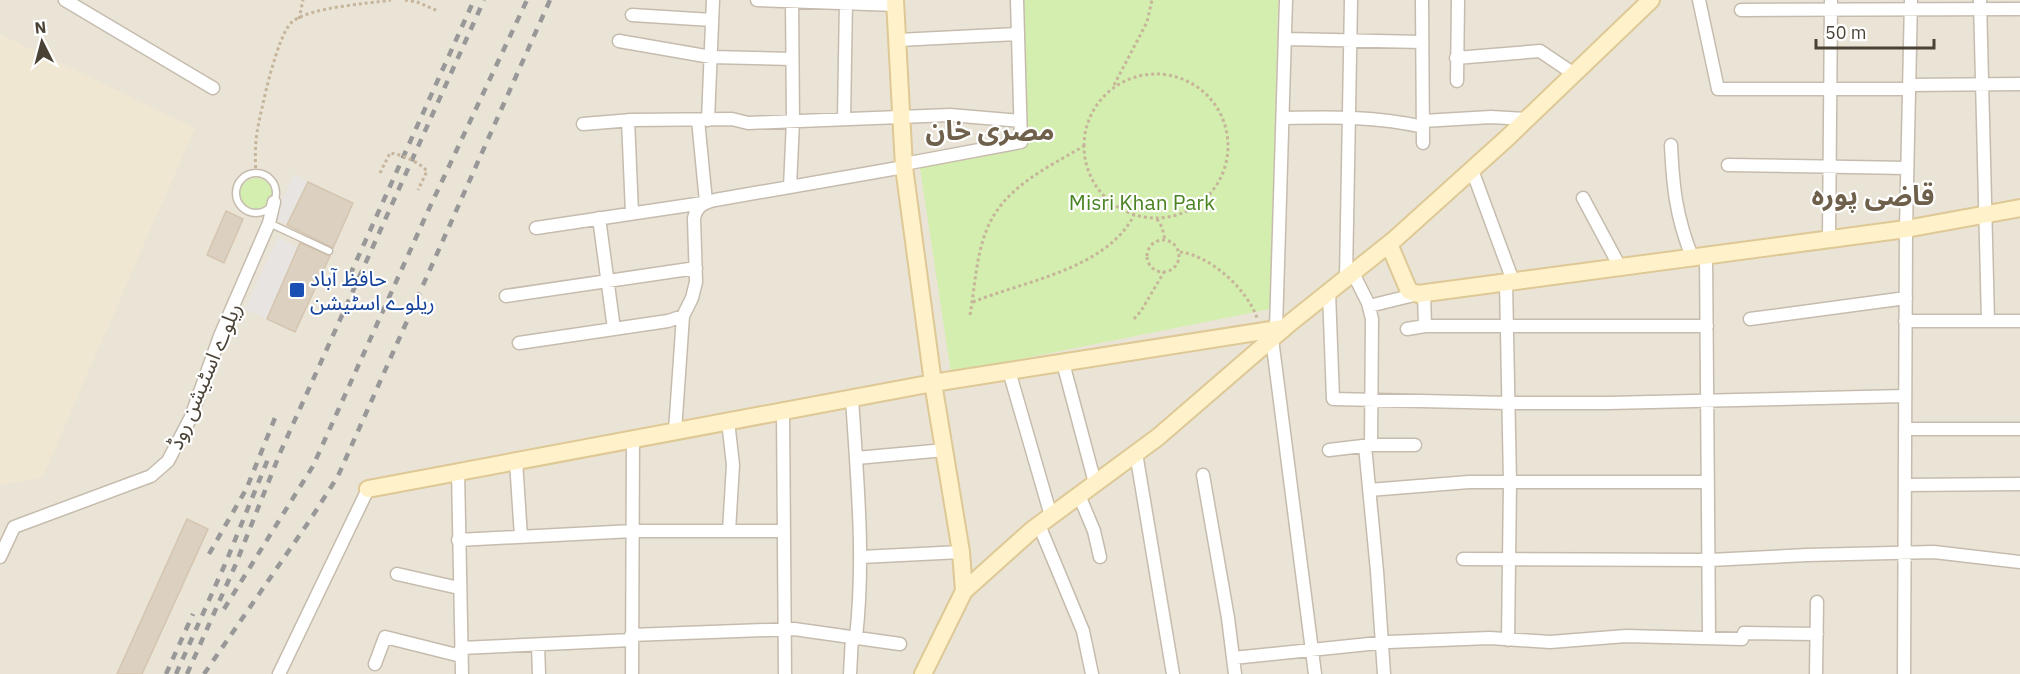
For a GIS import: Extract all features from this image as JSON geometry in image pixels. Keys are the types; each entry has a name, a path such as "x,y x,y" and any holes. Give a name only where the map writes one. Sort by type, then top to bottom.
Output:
{"street":[{"path":"65,0 213,88"},
{"path":"705,203 703,120 711,57 713,0"},
{"path":"757,0 896,2 904,166 933,383 961,552 964,591"},
{"path":"536,228 705,203 1021,142 1017,0"},
{"path":"1286,0 1287,39 1274,332 1287,470 1315,674"},
{"path":"1351,0 1350,275 1369,306 1372,320 1369,490 1384,674"},
{"path":"1422,0 1423,143"},
{"path":"1456,81 1458,0"},
{"path":"923,674 964,591 1045,520 1158,436 1274,332 1389,244 1527,119 1651,0"},
{"path":"1699,0 1718,89 2020,84"},
{"path":"790,187 793,121 792,1"},
{"path":"844,119 846,2"},
{"path":"1829,239 1831,4"},
{"path":"1741,10 1831,4 1980,4 2020,9"},
{"path":"1904,674 1905,321 1911,4"},
{"path":"1980,4 1988,321"},
{"path":"632,15 712,20"},
{"path":"898,40 1017,34"},
{"path":"1287,39 1422,42"},
{"path":"619,41 711,57 792,59"},
{"path":"1456,58 1540,51 1574,74"},
{"path":"583,124 628,120 732,119 747,123 950,115 1020,121"},
{"path":"1284,118 1349,117 1423,124 1491,117 1527,119"},
{"path":"628,120 632,213"},
{"path":"1671,145 1674,196 1683,233 1699,256 1707,326 1709,638"},
{"path":"1728,165 1907,168"},
{"path":"1472,170 1510,282 1507,326 1510,483 1508,640"},
{"path":"1583,198 1620,267"},
{"name":"ریلوے اسٹیشن روڈ","path":"14,527 151,476 168,461 190,417 220,336 269,223 274,202"},
{"path":"675,431 683,316 692,298 696,282 694,218 696,210 705,203"},
{"path":"1369,306 1421,293 1829,239 2020,208"},
{"path":"598,218 614,329"},
{"path":"1389,244 1409,291 1421,293"},
{"path":"506,296 696,268"},
{"path":"1329,292 1333,399 1509,404 1708,402 1905,396"},
{"path":"1421,293 1425,326"},
{"path":"1750,319 1906,298"},
{"path":"519,343 668,321 683,316"},
{"path":"1905,321 2020,321"},
{"path":"1407,329 1425,326 1707,326"},
{"path":"279,674 368,489 933,383 1274,332"},
{"path":"1063,363 1095,483"},
{"path":"1009,371 1045,520 1083,632 1092,674"},
{"path":"850,674 861,596 852,398"},
{"path":"783,411 785,674"},
{"path":"728,421 733,465 729,531"},
{"path":"1905,429 2020,429"},
{"path":"632,674 633,439"},
{"path":"1329,450 1368,446 1415,446"},
{"path":"856,458 945,450"},
{"path":"1136,453 1173,674"},
{"path":"516,460 521,537"},
{"path":"458,471 462,674"},
{"path":"1203,475 1235,674"},
{"path":"1369,490 1469,482 1708,483"},
{"path":"1905,485 2020,484"},
{"path":"1079,495 1094,531 1100,557"},
{"path":"0,527 14,527 0,557"},
{"path":"458,540 633,531 784,531"},
{"path":"861,557 961,552"},
{"path":"1463,559 1710,560 1934,552 2020,562"},
{"path":"397,574 459,588"},
{"path":"1816,674 1817,602"},
{"path":"375,664 385,637 461,652 631,638 794,629 900,644"},
{"path":"1233,658 1383,642 1490,638 1550,642 1626,636 1742,639 1744,633 1817,634"},
{"path":"538,645 539,674"}],"lane":[{"path":"256,174 272,181 276,192 274,202 264,212 258,213 245,210 237,203 235,193 239,181 256,174"},
{"path":"269,223 329,250"}],"path":[{"path":"299,19 303,0"},
{"path":"256,174 257,133 274,63 284,33 292,22 309,14 391,0"},
{"path":"405,0 417,2 438,11"},
{"path":"1114,87 1146,22 1152,0"},
{"path":"1160,73 1184,79 1205,93 1219,109 1227,130 1228,151 1223,173 1213,191 1197,206 1177,215 1156,218 1134,215 1116,206 1100,192 1089,174 1084,146 1089,118 1096,105 1114,87 1124,81 1160,73"},
{"path":"970,315 984,238 999,207 1028,179 1084,146"},
{"path":"380,173 390,153 398,155 427,171 418,190"},
{"path":"972,302 1056,272 1091,256 1122,235 1134,215"},
{"path":"1156,218 1162,227 1165,240"},
{"path":"1165,240 1175,244 1180,252 1180,259 1174,268 1164,272 1153,269 1147,260 1147,254 1151,244 1165,240"},
{"path":"1180,252 1208,262 1224,274 1274,332"},
{"path":"1134,319 1164,272"}],"shaded area":[{"path":"0,0 2020,0 2020,674 0,674"},
{"path":"0,34 195,128 42,478 0,485"},
{"path":"294,174 308,182 287,225 274,218"},
{"path":"278,237 298,248 267,319 245,309"}],"green space":[{"name":"Misri Khan Park","path":"1022,0 1278,0 1270,309 951,373 920,168 1024,145"},
{"path":"256,178 268,182 272,194 268,206 256,210 244,206 240,194 244,182"}],"building":[{"path":"308,182 353,203 333,248 287,225"},
{"path":"226,211 243,219 224,263 207,255"},
{"name":"حافظ آباد ریلوے اسٹیشن","path":"300,243 330,256 295,332 267,319"},
{"path":"187,519 208,529 142,674 117,674"}],"railway":[{"path":"350,275 474,0"},
{"path":"187,674 235,566 280,453 484,0"},
{"path":"224,609 313,466 428,211 527,0"},
{"path":"204,674 338,476 550,0"},
{"path":"248,485 277,413"},
{"path":"176,674 226,562 268,459"},
{"path":"209,554 248,486"},
{"path":"166,674 193,614"}],"place":[{"name":"حافظ آباد ریلوے اسٹیشن","path":"297,290"}],"district":[{"name":"مصری خان","path":"990,129"},
{"name":"قاضی پورہ","path":"1873,194"}]}
